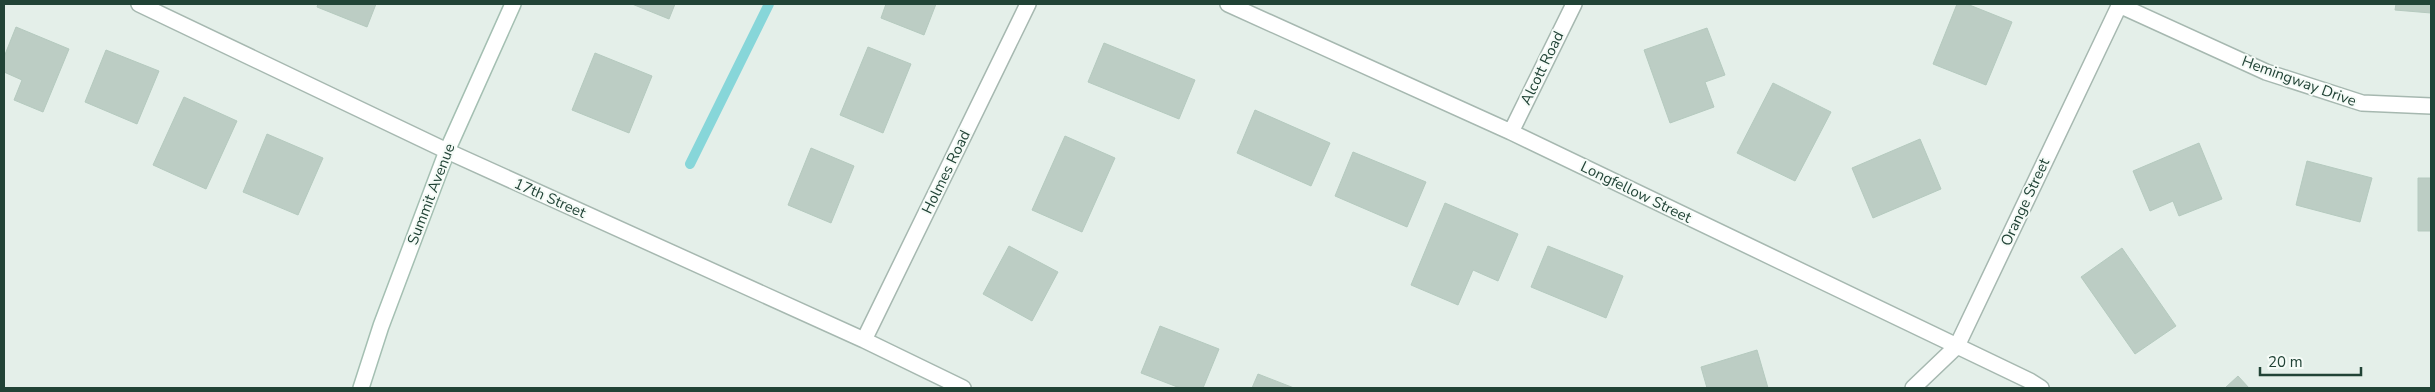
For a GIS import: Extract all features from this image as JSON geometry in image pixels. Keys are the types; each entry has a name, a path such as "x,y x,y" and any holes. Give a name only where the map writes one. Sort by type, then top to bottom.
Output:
{"street":[{"name":"17th Street","path":"139,4 447,151 864,340 963,388"},
{"name":"Summit Avenue","path":"361,388 381,326 447,151 512,4"},
{"name":"Holmes Road","path":"864,340 1028,4"},
{"name":"Longfellow Street","path":"1228,4 1511,132 1958,346 2041,388"},
{"name":"Alcott Road","path":"1511,132 1574,4"},
{"name":"Hemingway Drive","path":"2119,4 2266,72 2362,103 2431,106"},
{"name":"Orange Street","path":"1913,388 1958,346 2119,4"}],"building":[{"path":"318,4 376,4 367,27 317,7"},
{"path":"632,4 675,4 669,19"},
{"path":"886,4 936,4 924,35 881,18"},
{"path":"1957,4 1967,4 2012,22 1986,85 1933,64"},
{"path":"2396,4 2431,4 2431,13 2395,10"},
{"path":"16,27 69,49 43,112 14,100 22,80 4,72 4,57"},
{"path":"1707,28 1725,75 1705,82 1714,107 1670,123 1644,50"},
{"path":"1104,43 1195,80 1179,119 1088,82"},
{"path":"868,47 911,64 883,133 840,115"},
{"path":"106,50 159,71 137,124 85,102"},
{"path":"595,53 652,76 629,133 572,110"},
{"path":"1773,83 1831,112 1795,181 1737,153"},
{"path":"184,97 237,121 206,189 153,165"},
{"path":"1255,110 1330,143 1311,186 1237,153"},
{"path":"267,134 323,158 298,215 243,192"},
{"path":"1065,136 1115,158 1082,232 1032,210"},
{"path":"1920,139 1941,189 1873,218 1852,168"},
{"path":"2199,143 2222,199 2179,216 2173,201 2150,211 2133,171"},
{"path":"811,148 854,166 831,223 788,205"},
{"path":"1353,152 1426,182 1407,227 1335,196"},
{"path":"2307,161 2372,178 2360,222 2296,205"},
{"path":"2418,178 2431,178 2431,231 2418,231"},
{"path":"1445,203 1518,234 1498,281 1473,270 1458,305 1411,285"},
{"path":"1009,246 1058,272 1032,321 983,294"},
{"path":"1548,246 1623,276 1606,318 1531,287"},
{"path":"2122,248 2176,326 2135,354 2081,277"},
{"path":"1160,326 1219,349 1203,388 1180,388 1141,373"},
{"path":"1757,350 1768,388 1707,388 1701,367"},
{"path":"1258,374 1294,388 1252,388"},
{"path":"2238,376 2249,388 2225,388"}],"waterway":[{"path":"690,164 769,4"}]}
